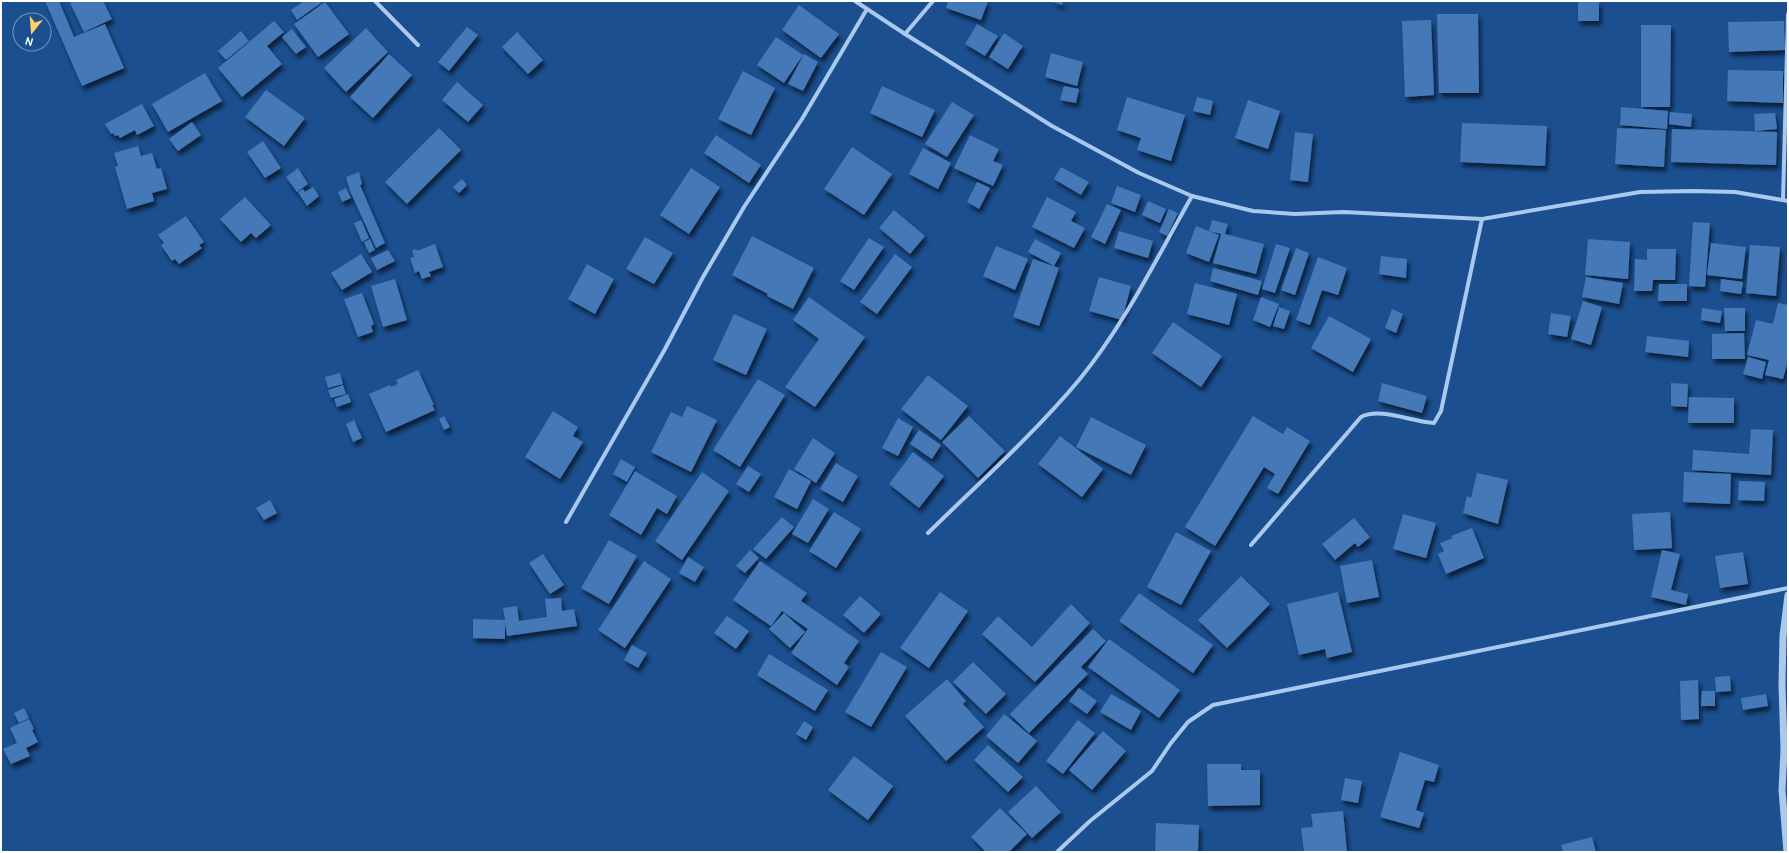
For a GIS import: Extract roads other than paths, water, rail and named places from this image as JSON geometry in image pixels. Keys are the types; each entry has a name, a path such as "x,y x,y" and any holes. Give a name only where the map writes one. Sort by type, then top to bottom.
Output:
{"street":[{"path":"375,1 418,45"},
{"path":"855,1 1052,126 1139,173 1192,196 1254,211 1295,214 1343,212 1482,219 1640,192 1735,192 1786,200 1788,14"},
{"path":"905,34 933,1"},
{"path":"566,522 661,356 703,277 744,207 802,119 867,9"},
{"path":"928,533 1037,427 1080,379 1140,292 1192,196"},
{"path":"1251,545 1361,417 1367,414 1379,413 1434,423 1438,418 1441,411 1482,219"},
{"path":"1056,852 1090,821 1152,772 1171,743 1188,722 1213,706 1788,588"},
{"path":"1787,852 1782,790 1786,750 1782,684 1788,595"}]}
